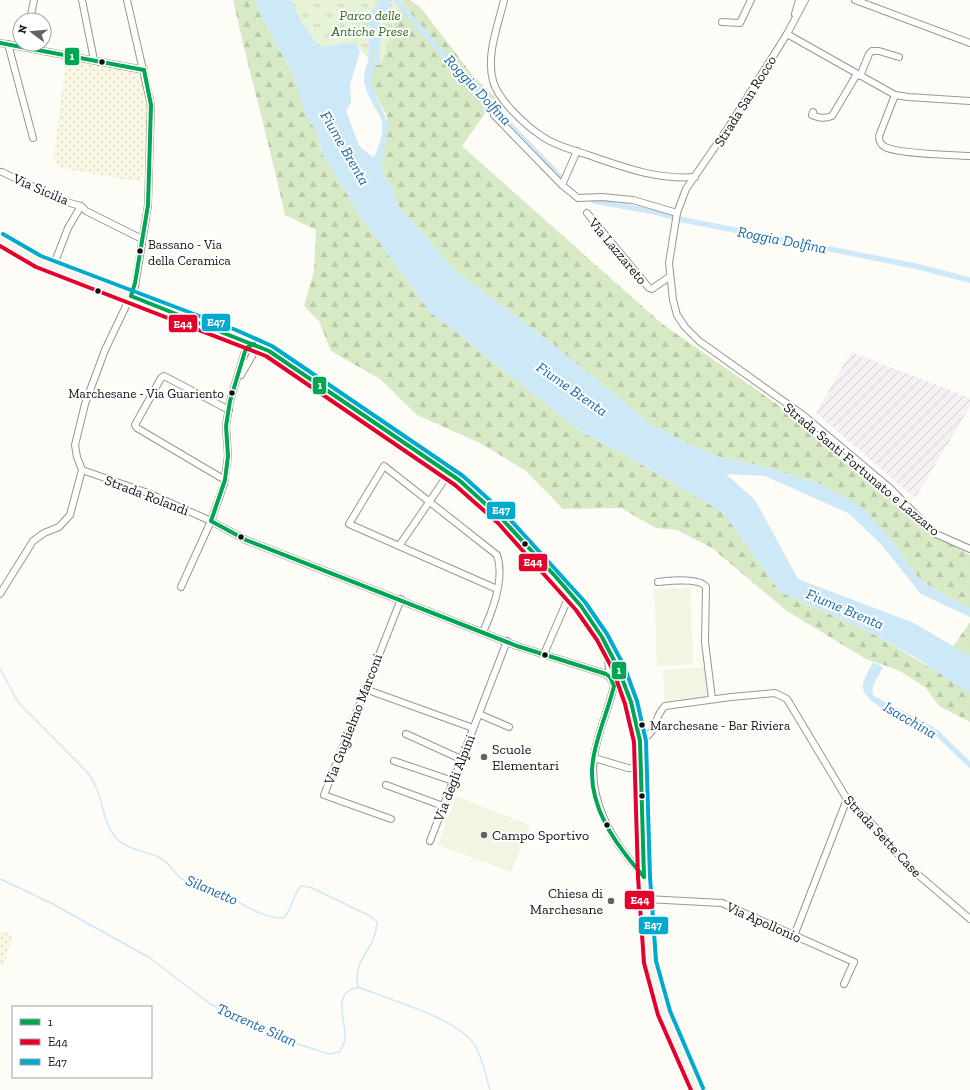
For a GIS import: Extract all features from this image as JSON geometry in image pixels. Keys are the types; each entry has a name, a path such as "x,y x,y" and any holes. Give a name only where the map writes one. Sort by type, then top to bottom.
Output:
{"main road":[{"path":"0,239 32,258 53,267 234,336 269,351 339,400 382,427 449,473 480,498 502,518 581,606 618,668 631,702 640,742 642,769 644,877 650,962 664,1013 698,1090"}],"street":[{"path":"32,12 34,0"},
{"path":"82,0 94,60"},
{"path":"0,594 33,541 44,533 59,527 70,515 82,470 77,457 75,445 85,404 105,350 131,296 135,283 148,205 151,105 127,0"},
{"path":"504,0 491,50 490,65 496,89 522,121 556,144 625,168 674,179 689,186"},
{"path":"722,22 740,24 751,0"},
{"name":"Strada San Rocco","path":"792,23 799,0"},
{"name":"Strada San Rocco","path":"695,177 715,149 787,34 805,0"},
{"path":"855,0 970,43"},
{"path":"787,34 895,95 970,101"},
{"path":"0,43 12,44"},
{"path":"8,44 33,138"},
{"path":"52,51 144,70"},
{"path":"813,112 812,115 820,118 832,116 872,51 879,51 899,57"},
{"path":"895,95 879,136 879,142 883,145 898,150 970,156"},
{"path":"494,115 562,185 577,151"},
{"name":"Via Sicilia","path":"2,172 66,202 81,206 86,211 142,239"},
{"path":"674,179 695,177"},
{"name":"Strada Santi Fortunato e Lazzaro","path":"695,177 689,186 674,222 670,249 669,277 677,315 685,327 699,341 803,415 890,488 934,533 970,549"},
{"name":"Via Lazzareto","path":"562,185 578,198 602,197 633,200 677,214"},
{"name":"Via Sicilia","path":"53,267 68,228 81,206"},
{"name":"Via Lazzareto","path":"587,213 649,288 652,289 656,287 669,277"},
{"path":"234,336 242,347 243,358"},
{"path":"181,587 211,520 225,480 228,456 226,426 234,386 246,348 256,345"},
{"path":"234,386 256,345"},
{"path":"225,480 137,428 135,425 161,378 164,376 229,410"},
{"path":"484,632 492,612 497,588 500,565 497,555 384,466 349,524 497,588"},
{"name":"Strada Rolandi","path":"82,470 148,493 211,520 246,540 506,641 606,674 610,677"},
{"path":"399,546 449,473"},
{"path":"658,582 700,582 706,587 705,642 712,699"},
{"path":"544,654 558,617 570,594"},
{"name":"Via Guglielmo Marconi","path":"391,819 324,795 401,599"},
{"name":"Via degli Alpini","path":"430,841 506,641"},
{"path":"606,647 610,677 614,686 594,758 592,775 594,790 599,808 622,849 644,877"},
{"path":"365,689 473,728"},
{"name":"Strada Sette Case","path":"640,742 652,733 661,711 665,706 712,699 775,693 782,695 787,699 847,799 875,827 909,867 970,919"},
{"path":"478,714 509,727"},
{"path":"406,734 462,759"},
{"path":"594,758 628,768 642,769"},
{"path":"394,760 453,781"},
{"path":"386,785 443,806"},
{"path":"794,936 847,799"},
{"name":"Via Apollonio","path":"646,900 722,904 854,962 844,984"}],"shaded area":[{"path":"66,59 129,70 143,77 149,102 147,145 141,182 60,168 55,161 54,157"},
{"path":"851,352 970,398 970,407 915,498 816,413"},
{"path":"0,931 13,936 3,966 0,965"}],"green space":[{"path":"233,0 254,0 272,37 293,74 307,117 317,131 321,152 361,217 430,312 583,433 618,451 723,512 780,592 870,632 936,671 970,622 970,722 939,706 925,687 898,670 866,659 787,611 712,548 677,530 656,528 621,508 563,509 526,471 480,443 417,415 380,379 331,351 319,321 304,306 314,271 316,230 285,215"},
{"name":"Parco delle Antiche Prese","path":"290,0 404,0 398,12 381,65 375,65 362,52 356,42 320,47 301,22"},
{"path":"400,0 410,0 421,8 474,77 496,98 462,146 661,323 781,407 888,495 925,529 970,555 970,609 920,580 890,538 818,483 754,464 722,458 693,446 650,424 553,344 453,269 396,203 394,190 385,176 381,164 388,132 388,123 386,114 370,81 372,72"},
{"path":"690,588 693,664 657,666 654,589"},
{"path":"706,667 709,696 665,701 663,670"},
{"name":"Campo Sportivo","path":"456,796 530,825 511,872 438,845"}],"water":[{"name":"Fiume Brenta","path":"254,0 291,0 301,22 320,47 356,42 360,52 350,84 351,102 346,111 359,146 373,157 375,156 381,138 382,124 380,116 366,89 364,78 370,58 375,64 375,51 370,45 373,35 382,37 379,49 381,65 375,65 370,81 388,123 388,132 381,164 385,176 394,190 396,203 453,269 553,344 650,424 693,446 722,458 754,464 818,483 864,508 890,538 920,580 970,609 970,617 921,594 880,543 848,513 765,476 726,474 755,500 798,579 914,623 970,656 970,694 918,659 870,632 780,592 723,512 618,451 583,433 430,312 361,217 321,152 317,131 307,117 293,74 272,37"},
{"path":"378,0 392,0 386,15 382,14 377,31 366,24"},
{"path":"873,662 883,667 874,685 874,696 933,727 941,736 909,723 884,710 866,695 863,685 866,675"}],"waterway":[{"name":"Roggia Dolfina","path":"396,0 447,59 561,178"},
{"name":"Isacchina","path":"371,66 372,29 376,22"},
{"name":"Roggia Dolfina","path":"594,201 656,212 679,219 915,266 970,280"},
{"name":"Silanetto","path":"0,669 18,702 87,772 98,792 111,832 120,842 162,859 185,881 211,888 264,915 283,918 289,911 301,886 310,887 370,916 377,922 373,941 358,968 358,987"},
{"name":"Isacchina","path":"936,732 970,765"},
{"name":"Torrente Silan","path":"0,879 51,903 150,958 209,1003 273,1036 329,1054 340,1052 345,1042 342,1001 344,995 349,990 358,987 406,1004 457,1028 469,1038 477,1049 490,1090"}],"transit line":[{"name":"1","path":"0,43 144,70"},
{"name":"1","path":"131,296 135,283 148,205 151,105 144,70"},
{"name":"E47","path":"3,234 41,256 236,330 272,346 463,476 506,515 585,602 607,634 624,666 637,701 646,741 650,877 656,961 670,1011 703,1088"},
{"name":"E44","path":"0,246 36,267 266,356 455,485 498,523 576,610 597,640 613,670 625,704 634,742 638,877 644,963 658,1015 691,1090"},
{"name":"1","path":"131,296 269,351 459,480 502,519 555,576 581,606 602,637 618,668 631,702 640,741 644,877"},
{"name":"1","path":"254,344 246,348 230,401 226,426 228,456 225,480 211,521 246,540 517,646 606,674 610,677 614,686 597,741 593,760 592,777 594,793 605,823 623,852 644,877"}],"place":[{"name":"Bassano - Via della Ceramica","path":"140,251"},
{"name":"Marchesane - Via Guariento","path":"232,393"},
{"name":"Marchesane - Bar Riviera","path":"642,725"},
{"name":"Scuole Elementari","path":"484,757"},
{"name":"Campo Sportivo","path":"484,835"},
{"name":"Chiesa di Marchesane","path":"611,901"}]}
